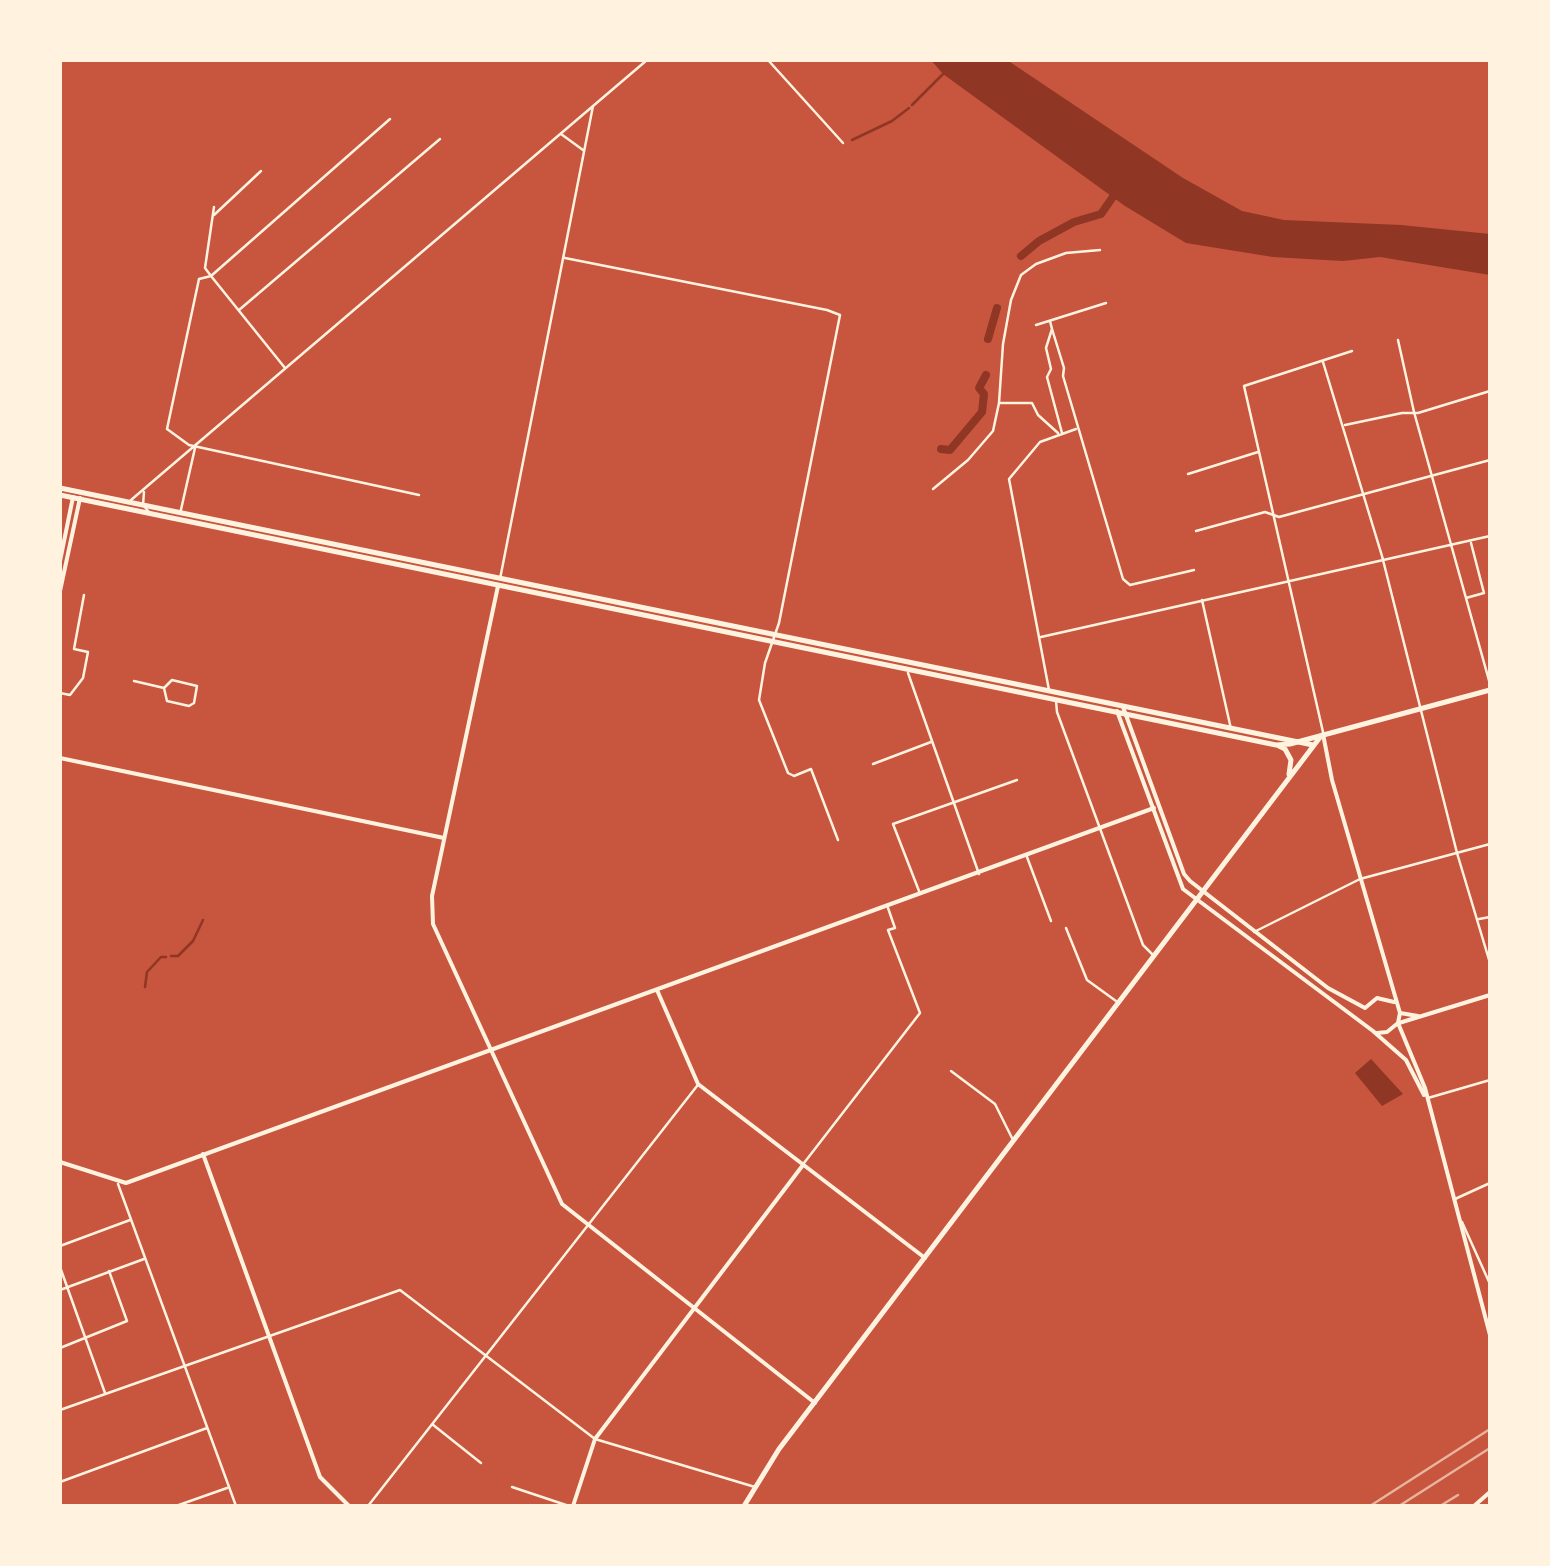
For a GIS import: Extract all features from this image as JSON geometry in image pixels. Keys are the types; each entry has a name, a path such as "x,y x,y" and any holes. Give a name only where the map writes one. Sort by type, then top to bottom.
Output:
{"main road":[{"path":"60,491 150,513 180,516"},
{"path":"77,496 143,505 180,516 898,662 1276,745 1285,748 1290,760 1288,777"},
{"path":"898,662 907,668 963,676"},
{"path":"1276,745 1490,687"},
{"path":"1120,710 1313,745"},
{"path":"744,1506 815,1403 1324,734"}],"street":[{"path":"128,502 646,60"},
{"path":"768,60 843,143"},
{"path":"594,105 432,896 434,924 562,1204 815,1403"},
{"path":"390,119 211,276 199,279 168,430 195,447 420,495"},
{"path":"561,133 584,151"},
{"path":"238,310 440,139"},
{"path":"212,216 261,171"},
{"path":"214,208 205,268 286,369"},
{"path":"933,489 993,431 1003,344 1021,275 1036,264 1066,253 1100,250"},
{"path":"565,258 827,310 840,316 759,696 788,773 794,776 811,769 838,840"},
{"path":"1036,325 1106,303"},
{"path":"1050,321 1123,579 1130,585 1194,570"},
{"path":"1052,329 1046,340 1052,368 1046,378 1061,433"},
{"path":"1398,340 1490,687"},
{"path":"1352,351 1244,386 1324,734 1326,758 1400,1013 1398,1023 1419,1072 1490,1335"},
{"path":"1323,362 1365,495 1490,963"},
{"path":"1344,425 1414,412 1490,390"},
{"path":"999,403 1032,404 1038,415 1061,433"},
{"path":"1078,428 1040,442 1008,479 1052,696 1142,944 1153,955"},
{"path":"180,516 195,447"},
{"path":"1188,474 1259,452"},
{"path":"1196,531 1265,512 1280,516 1490,460"},
{"path":"144,490 143,505 150,513"},
{"path":"60,561 77,496"},
{"path":"60,591 77,496"},
{"path":"1040,637 1490,536"},
{"path":"1466,598 1484,593 1471,541"},
{"path":"60,693 70,695 83,678 88,652 74,649 84,595"},
{"path":"1202,600 1231,730"},
{"path":"907,668 979,874"},
{"path":"172,680 198,686 189,706 167,701 164,688 172,680"},
{"path":"134,681 164,688"},
{"path":"1120,710 1190,881 1328,988 1365,1008"},
{"path":"1120,710 1151,809 1183,890 1371,1029 1406,1060 1426,1099"},
{"path":"873,764 932,742"},
{"path":"1313,745 1326,758"},
{"path":"60,758 444,838"},
{"path":"920,895 893,824 1017,780"},
{"path":"60,1162 126,1183 1159,806"},
{"path":"1254,932 1360,879 1490,844"},
{"path":"1027,857 1051,920"},
{"path":"512,1488 571,1506 595,1439 920,1013 888,930 895,928 887,907"},
{"path":"1478,920 1490,917"},
{"path":"1066,928 1087,980 1118,1001"},
{"path":"657,990 698,1084 925,1258"},
{"path":"1397,1005 1384,997 1370,1002 1364,1018 1371,1029 1388,1032 1398,1023 1490,995"},
{"path":"1400,1013 1423,1016"},
{"path":"951,1071 999,1109 1013,1141"},
{"path":"1426,1099 1490,1080"},
{"path":"368,1506 698,1084"},
{"path":"203,1154 320,1477 349,1506"},
{"path":"118,1182 236,1506"},
{"path":"1453,1200 1490,1183"},
{"path":"1457,1212 1490,1284"},
{"path":"60,1246 131,1219"},
{"path":"60,1290 146,1258"},
{"path":"60,1267 106,1394"},
{"path":"60,1348 128,1321 109,1272"},
{"path":"60,1410 400,1290 595,1439 755,1487"},
{"path":"432,1424 481,1463"},
{"path":"60,1482 208,1428"},
{"path":"176,1506 229,1487"},
{"path":"1474,1506 1490,1492"}],"shaded area":[{"path":"931,60 1007,60 1183,178 1242,211 1284,220 1490,234 1490,275 1380,257 1343,261 1273,257 1186,243 1125,206 943,74"},
{"path":"1371,1059 1403,1094 1382,1106 1355,1073"}],"waterway":[{"path":"912,105 943,74"},
{"path":"852,140 892,121 909,108"},
{"path":"1021,256 1074,222 1101,214 1117,191"},
{"path":"988,339 997,308"},
{"path":"941,449 950,450 982,412 984,394 979,388 986,375"},
{"path":"171,956 178,956 193,941 203,920"},
{"path":"145,987 147,972 161,957 166,957"}],"railway":[{"path":"1370,1506 1490,1429"},
{"path":"1399,1506 1490,1448"},
{"path":"1440,1506 1458,1495"}]}
